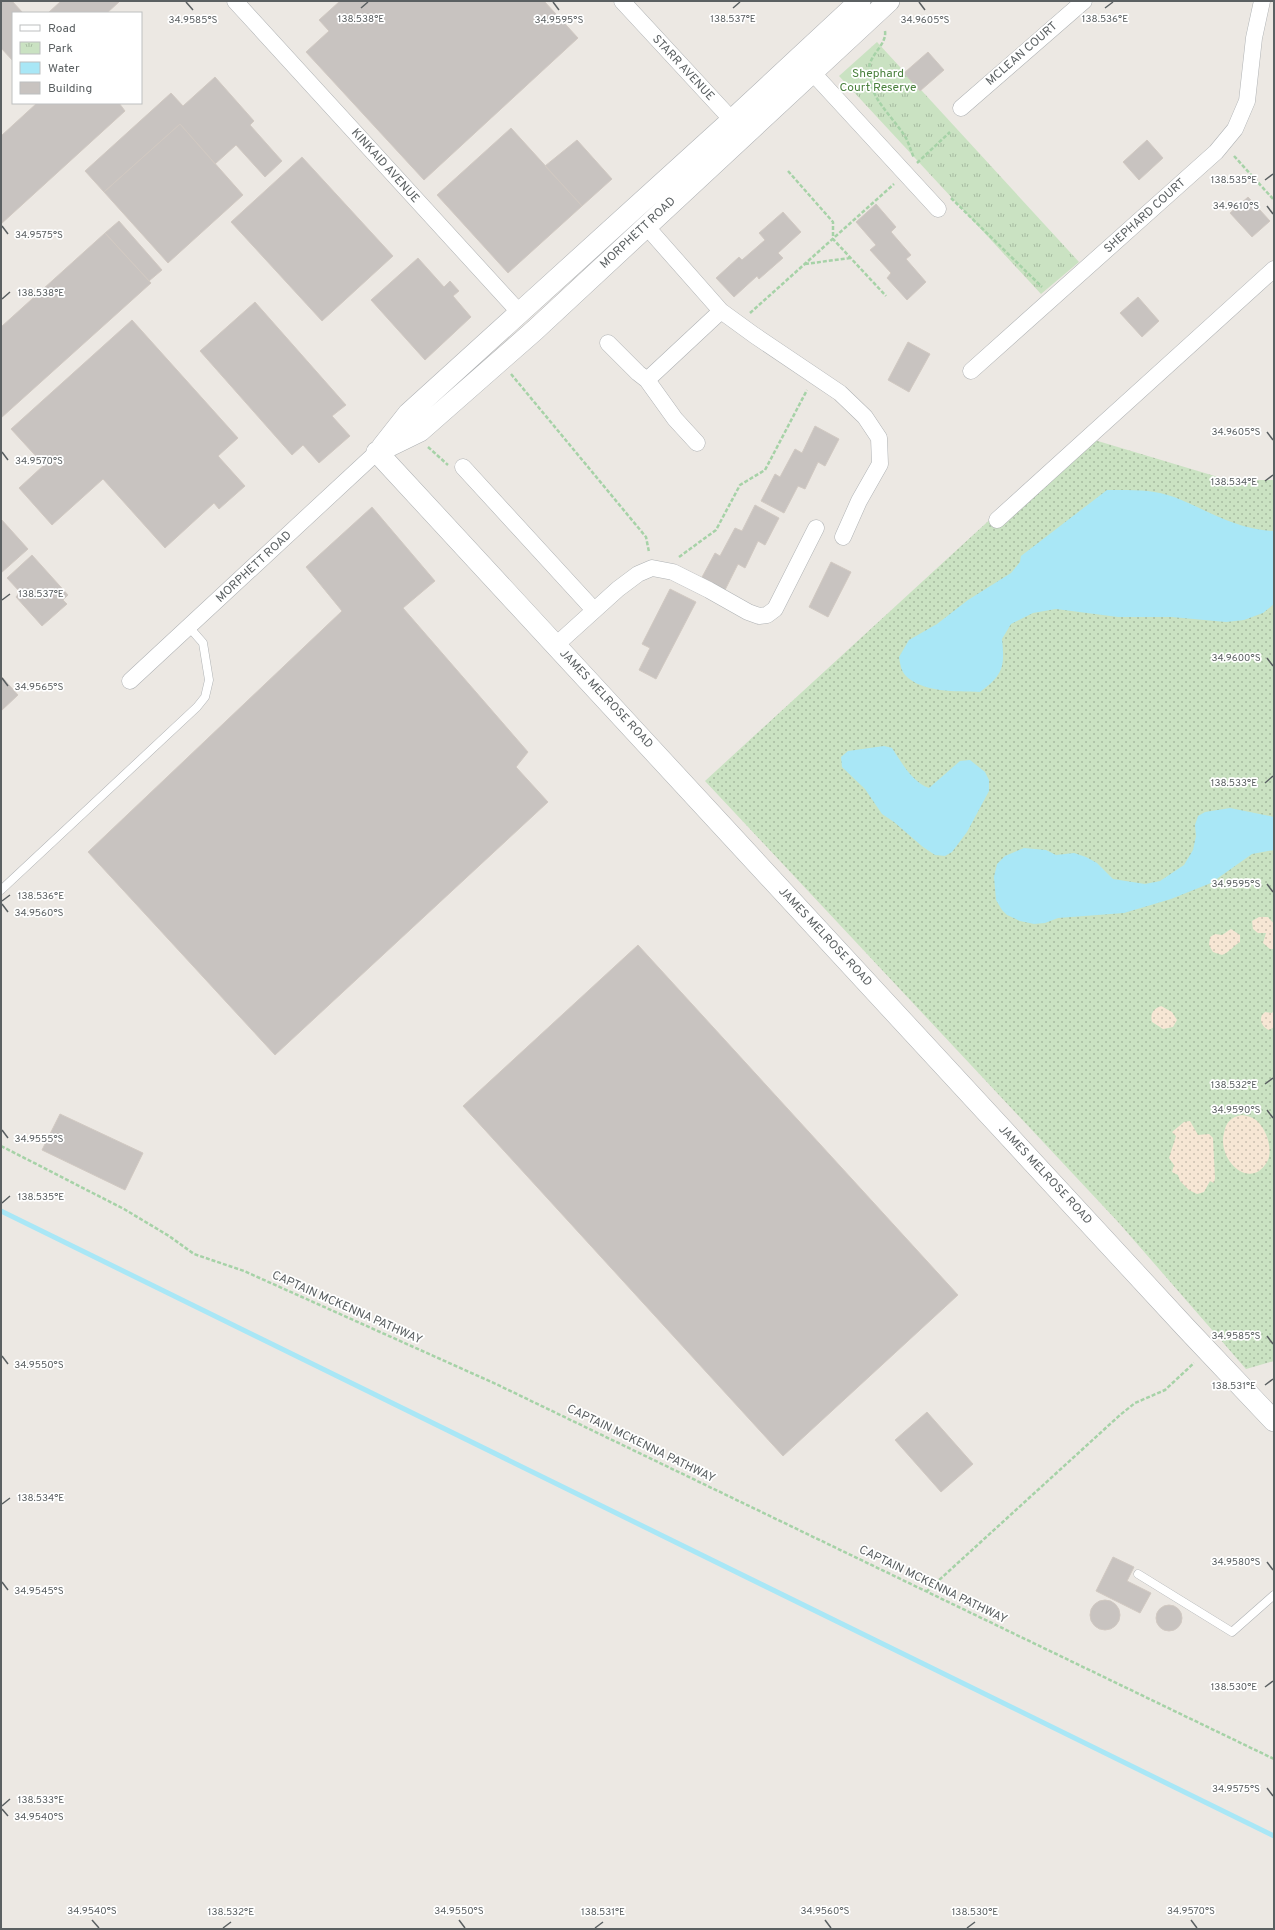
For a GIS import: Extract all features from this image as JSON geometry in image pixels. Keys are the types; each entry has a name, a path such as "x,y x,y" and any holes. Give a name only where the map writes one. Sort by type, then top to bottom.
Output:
{"street":[{"name":"KINKAID AVENUE","path":"235,1 535,330"},
{"name":"STARR AVENUE","path":"622,1 738,127"},
{"name":"MORPHETT ROAD","path":"377,452 420,431 535,330 646,226 738,127 860,1"},
{"name":"MORPHETT ROAD","path":"130,681 377,452 408,414 519,312 738,127 812,72 889,1"},
{"name":"MCLEAN COURT","path":"961,108 1084,1"},
{"name":"SHEPHARD COURT","path":"971,371 1216,152 1235,129 1247,101 1254,38 1262,1"},
{"path":"812,72 911,168 938,209"},
{"path":"646,226 722,311 840,392 860,412 878,438 880,464 859,501 843,537"},
{"path":"997,520 1274,269"},
{"path":"647,380 722,311"},
{"path":"608,343 647,380 675,418 697,443"},
{"name":"JAMES MELROSE ROAD","path":"377,452 1206,1350 1274,1421"},
{"path":"463,467 594,610"},
{"path":"556,645 594,610 638,574 652,568 672,572 709,590 748,612 759,616 767,615 775,609 816,528"}],"lane":[{"path":"1,890 197,707 205,697 209,680 203,643 189,627"},
{"path":"1138,1574 1232,1632 1274,1595"}],"path":[{"path":"882,27 886,32 885,37 869,64 868,79 877,101 906,138 911,168"},
{"path":"738,323 950,132"},
{"path":"1223,144 1274,200"},
{"path":"911,168 922,169"},
{"path":"788,171 833,222 833,239 886,296"},
{"path":"950,197 1053,298"},
{"path":"804,264 850,258"},
{"path":"507,368 646,537 652,568"},
{"path":"672,572 677,558 716,530 740,484 765,470 815,376"},
{"path":"425,444 452,469 463,467"},
{"name":"CAPTAIN MCKENNA PATHWAY","path":"1,1146 124,1209 170,1236 194,1254 244,1272 496,1384 1274,1760"},
{"path":"926,1592 1120,1415 1135,1403 1165,1390 1206,1350"}],"green space":[{"name":"Shephard Court Reserve","path":"877,42 1079,262 1041,294 839,76"},
{"path":"1081,436 1228,480 1274,480 1274,1361 1246,1369 1119,1223 705,781"}],"sand":[{"path":"1259,917 1268,917 1274,924 1274,949 1270,949 1263,943 1266,933 1258,933 1253,929 1252,921"},
{"path":"1231,929 1240,935 1240,942 1222,955 1213,952 1209,945 1210,937 1215,934 1222,935"},
{"path":"1161,1006 1172,1012 1177,1020 1173,1027 1163,1029 1152,1022 1151,1017 1153,1012"},
{"path":"1274,1010 1274,1027 1269,1030 1262,1024 1261,1017 1265,1012 1272,1013"},
{"path":"1242,1115 1256,1120 1263,1128 1268,1140 1270,1152 1267,1162 1260,1170 1252,1174 1244,1173 1230,1162 1225,1153 1223,1143 1224,1133 1228,1123 1235,1117"},
{"path":"1190,1121 1198,1135 1209,1134 1213,1138 1214,1183 1210,1181 1204,1192 1197,1194 1189,1190 1180,1181 1178,1175 1172,1172 1174,1165 1169,1158 1176,1136 1172,1132 1184,1122"}],"water":[{"path":"1107,490 1141,490 1166,494 1235,523 1260,530 1274,531 1274,604 1263,613 1244,620 1226,622 1172,617 1118,617 1056,609 1033,613 1011,624 1002,639 1003,657 1001,670 994,680 980,692 950,691 930,688 912,681 905,675 899,657 909,640 937,624 968,600 1011,573 1020,562 1021,556"},
{"path":"884,746 892,748 912,777 929,788 960,761 970,760 985,772 989,780 989,791 967,832 952,852 945,856 935,855 923,847 894,822 882,814 865,789 842,767 841,757 848,751"},
{"path":"1230,808 1274,817 1274,850 1252,854 1211,883 1171,899 1124,913 1058,918 1045,923 1034,924 1020,921 1007,915 996,900 994,877 997,864 1005,856 1024,848 1046,850 1056,855 1074,853 1086,857 1097,863 1113,879 1145,884 1160,881 1184,865 1193,850 1196,836 1195,825 1198,816 1205,812"}],"building":[{"path":"1,1 12,1 22,12 12,12 12,60 1,48"},
{"path":"61,1 120,1 108,12 49,12"},
{"path":"340,1 544,1 578,38 424,180 306,52 329,31 319,20"},
{"path":"928,52 944,70 920,91 904,73"},
{"path":"215,77 254,121 250,125 282,161 265,177 236,145 215,164 180,124 104,192 85,171 171,93 183,106"},
{"path":"36,104 120,104 125,111 1,224 1,136"},
{"path":"180,124 243,195 168,263 104,192"},
{"path":"511,128 582,206 508,273 437,195"},
{"path":"577,140 612,179 582,206 545,166"},
{"path":"1147,140 1163,158 1139,180 1123,162"},
{"path":"302,157 393,256 322,321 231,222"},
{"path":"1248,197 1270,221 1252,237 1230,213"},
{"path":"876,204 896,227 891,232 911,255 906,259 926,282 907,300 887,278 891,273 870,250 876,245 856,222"},
{"path":"783,212 801,232 778,253 783,258 759,279 757,276 734,297 716,278 739,257 742,260 765,240 759,233"},
{"path":"119,221 162,270 149,281 105,233"},
{"path":"105,233 151,283 1,418 1,327"},
{"path":"418,258 444,287 450,281 459,291 453,296 471,317 425,360 371,300"},
{"path":"1138,297 1159,321 1142,337 1120,313"},
{"path":"255,302 346,405 332,416 350,436 319,463 303,445 292,455 200,351"},
{"path":"132,320 238,438 218,456 245,486 219,509 214,503 165,548 103,479 52,525 19,488 44,465 11,429"},
{"path":"908,342 930,354 909,392 888,380"},
{"path":"815,426 839,439 825,466 818,462 805,489 798,486 784,513 761,501 775,474 780,477 795,449 802,453"},
{"path":"755,505 779,518 765,545 758,541 745,568 738,564 724,592 701,579 715,553 720,556 735,528 742,531"},
{"path":"372,507 435,581 403,608 528,752 516,767 548,802 275,1055 88,852 342,611 306,567"},
{"path":"1,519 28,549 1,573"},
{"path":"32,555 68,595 63,600 67,604 42,626 16,597 20,592 7,578"},
{"path":"831,562 851,572 828,617 809,607"},
{"path":"670,589 696,602 656,679 639,670 650,648 642,644"},
{"path":"1,676 18,695 1,711"},
{"path":"638,945 958,1295 783,1456 463,1106"},
{"path":"60,1114 143,1153 125,1190 42,1150"},
{"path":"927,1412 973,1464 941,1492 895,1440"},
{"path":"1113,1557 1134,1567 1127,1581 1151,1593 1140,1613 1096,1591"},
{"path":"1105,1600 1111,1601 1119,1609 1119,1621 1111,1629 1105,1630 1099,1629 1091,1621 1090,1615 1091,1609 1099,1601"},
{"path":"1169,1605 1178,1609 1182,1618 1178,1627 1169,1631 1160,1627 1156,1618 1160,1609"}],"waterway":[{"path":"1,1211 1274,1836"}]}
